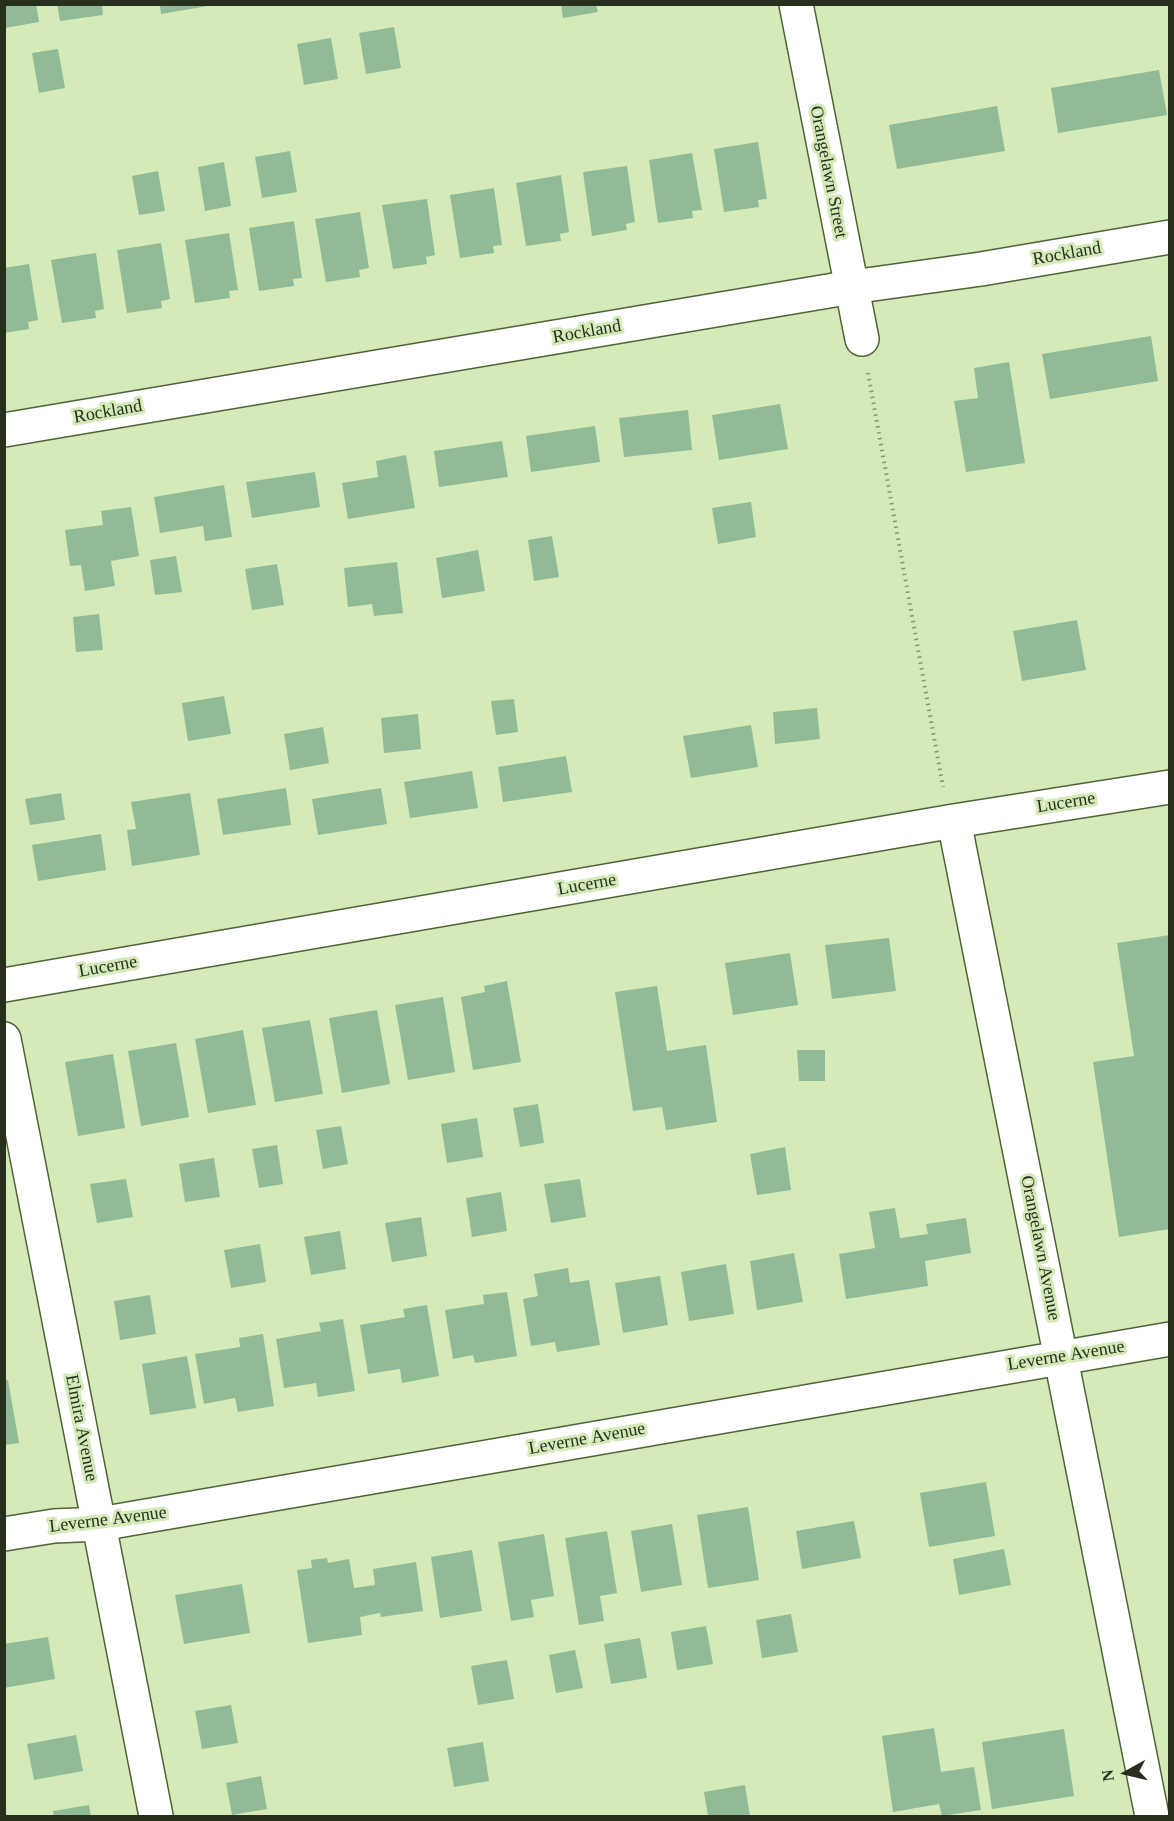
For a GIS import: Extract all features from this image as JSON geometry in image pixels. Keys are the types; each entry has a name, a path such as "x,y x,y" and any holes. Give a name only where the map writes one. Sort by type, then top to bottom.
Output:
{"street":[{"name":"Orangelawn Street","path":"796,4 862,339"},
{"name":"Rockland","path":"4,430 852,287 981,269 1170,237"},
{"name":"Lucerne","path":"4,985 954,821 1170,787"},
{"name":"Orangelawn Avenue","path":"954,821 1152,1816"},
{"name":"Elmira Avenue","path":"4,1039 156,1816"},
{"name":"Leverne Avenue","path":"4,1534 54,1526 100,1524 1061,1356 1170,1339"}],"path":[{"path":"862,339 941,779 954,821"}],"building":[{"path":"5,4 36,4 39,22 5,28"},
{"path":"57,4 102,4 103,15 60,21"},
{"path":"561,4 596,4 598,12 563,18"},
{"path":"160,5 208,5 208,6 161,14"},
{"path":"394,27 401,68 366,74 359,33"},
{"path":"331,38 338,79 304,85 297,44"},
{"path":"58,49 65,88 39,93 32,53"},
{"path":"1159,70 1167,115 1058,133 1051,88"},
{"path":"997,106 1005,151 897,169 889,125"},
{"path":"758,142 767,199 758,200 759,207 724,212 714,149"},
{"path":"290,151 297,192 262,198 255,157"},
{"path":"692,153 702,210 692,211 693,218 658,223 649,160"},
{"path":"224,162 231,206 205,211 198,167"},
{"path":"627,166 635,222 626,224 627,230 592,236 583,172"},
{"path":"158,171 165,211 139,215 132,176"},
{"path":"561,175 569,232 560,234 561,241 526,246 516,183"},
{"path":"494,188 502,245 493,246 494,253 460,258 450,195"},
{"path":"427,199 435,255 426,257 427,264 393,269 382,205"},
{"path":"360,212 369,268 359,270 360,277 326,282 315,219"},
{"path":"294,221 302,278 293,279 294,286 259,291 249,228"},
{"path":"229,233 238,290 229,291 230,298 195,303 185,240"},
{"path":"161,243 170,299 161,301 162,308 127,313 117,250"},
{"path":"96,253 104,309 95,311 96,318 62,323 51,260"},
{"path":"29,264 38,320 28,322 29,329 4,333 4,268"},
{"path":"1151,336 1158,381 1050,399 1042,354"},
{"path":"1009,362 1025,463 966,472 954,401 978,398 974,368"},
{"path":"780,404 788,449 719,460 712,415"},
{"path":"688,410 692,450 624,457 619,418"},
{"path":"595,426 600,462 531,472 526,436"},
{"path":"502,441 508,477 439,487 434,451"},
{"path":"406,455 415,508 348,519 342,483 378,477 376,461"},
{"path":"315,472 320,507 252,518 246,482"},
{"path":"224,485 232,537 205,541 203,526 160,533 154,497"},
{"path":"751,502 756,537 718,544 712,508"},
{"path":"131,507 139,556 111,561 115,586 85,591 81,565 70,566 65,530 103,525 101,511"},
{"path":"552,536 559,577 534,581 528,540"},
{"path":"478,550 485,591 442,598 436,558"},
{"path":"176,556 182,592 155,595 150,560"},
{"path":"397,562 403,613 374,616 372,604 348,607 344,568"},
{"path":"277,564 284,605 252,610 245,569"},
{"path":"99,614 103,650 76,652 73,617"},
{"path":"1077,620 1086,670 1022,681 1013,631"},
{"path":"224,696 231,734 188,741 182,703"},
{"path":"514,699 518,732 496,735 491,701"},
{"path":"817,708 820,739 775,744 773,712"},
{"path":"418,714 421,749 384,753 381,718"},
{"path":"751,725 758,767 691,778 683,736"},
{"path":"323,727 329,763 290,770 284,734"},
{"path":"566,756 572,792 503,802 498,767"},
{"path":"472,771 478,808 410,818 404,782"},
{"path":"286,788 291,825 223,835 217,799"},
{"path":"381,788 387,824 318,835 312,799"},
{"path":"61,793 65,820 30,825 25,799"},
{"path":"190,793 200,855 132,866 127,830 136,829 131,802"},
{"path":"101,834 106,870 38,881 32,845"},
{"path":"1170,935 1170,1229 1119,1237 1093,1062 1134,1056 1117,943"},
{"path":"889,938 896,991 832,999 825,945"},
{"path":"790,953 798,1005 733,1015 725,963"},
{"path":"507,981 521,1062 473,1070 461,997 485,992 484,986"},
{"path":"657,986 667,1051 706,1045 717,1122 666,1130 662,1107 633,1111 615,992"},
{"path":"443,997 455,1072 408,1080 395,1005"},
{"path":"377,1010 390,1084 342,1093 329,1018"},
{"path":"310,1020 323,1094 275,1102 262,1028"},
{"path":"243,1030 256,1105 208,1113 195,1039"},
{"path":"176,1043 189,1117 141,1126 128,1051"},
{"path":"797,1050 825,1050 825,1081 799,1081"},
{"path":"113,1054 125,1128 78,1136 65,1062"},
{"path":"538,1104 544,1143 520,1147 513,1108"},
{"path":"477,1118 483,1157 447,1163 441,1124"},
{"path":"341,1126 348,1164 323,1169 316,1130"},
{"path":"277,1145 283,1184 259,1188 252,1149"},
{"path":"785,1147 791,1190 757,1195 750,1154"},
{"path":"214,1158 220,1197 185,1202 179,1164"},
{"path":"126,1179 133,1217 97,1223 90,1184"},
{"path":"580,1179 586,1217 551,1223 544,1184"},
{"path":"501,1192 507,1231 472,1237 466,1198"},
{"path":"895,1208 900,1238 928,1234 926,1224 966,1218 971,1253 925,1261 928,1286 846,1299 839,1254 875,1248 869,1212"},
{"path":"421,1217 427,1256 392,1262 385,1223"},
{"path":"340,1231 346,1269 311,1275 304,1237"},
{"path":"260,1244 266,1282 231,1288 224,1250"},
{"path":"794,1253 803,1302 757,1310 750,1261"},
{"path":"726,1264 734,1314 689,1321 681,1272"},
{"path":"568,1268 570,1283 589,1280 600,1345 557,1352 555,1342 531,1346 523,1299 538,1296 534,1274"},
{"path":"660,1276 668,1325 623,1333 615,1283"},
{"path":"507,1292 517,1356 475,1363 473,1355 453,1359 445,1310 484,1304 483,1295"},
{"path":"150,1295 156,1334 120,1340 114,1301"},
{"path":"427,1305 439,1376 402,1383 400,1369 368,1374 360,1325 405,1317 403,1309"},
{"path":"343,1319 355,1391 318,1397 316,1383 284,1388 276,1339 321,1331 319,1323"},
{"path":"263,1334 274,1406 238,1412 235,1398 204,1404 195,1354 240,1347 239,1338"},
{"path":"187,1356 196,1408 150,1415 142,1364"},
{"path":"4,1380 8,1380 19,1443 4,1445"},
{"path":"986,1482 995,1536 929,1547 920,1493"},
{"path":"748,1507 759,1580 708,1588 697,1515"},
{"path":"854,1521 861,1558 802,1569 796,1531"},
{"path":"672,1524 682,1585 641,1592 631,1531"},
{"path":"607,1531 617,1593 600,1596 604,1621 579,1625 565,1538"},
{"path":"544,1534 554,1596 531,1600 534,1617 511,1621 498,1542"},
{"path":"1004,1549 1011,1585 959,1595 953,1559"},
{"path":"472,1550 482,1611 440,1618 431,1557"},
{"path":"327,1558 328,1563 349,1559 354,1588 375,1585 373,1569 416,1562 423,1611 381,1617 380,1613 360,1617 362,1635 308,1643 297,1570 312,1568 311,1560"},
{"path":"242,1584 250,1633 184,1644 175,1595"},
{"path":"791,1614 798,1652 762,1658 756,1620"},
{"path":"706,1626 713,1664 677,1670 671,1632"},
{"path":"48,1637 55,1679 4,1688 4,1644"},
{"path":"640,1638 647,1678 611,1684 604,1644"},
{"path":"575,1650 583,1688 556,1693 549,1655"},
{"path":"507,1660 514,1699 478,1705 471,1666"},
{"path":"231,1705 238,1743 202,1749 195,1711"},
{"path":"934,1728 941,1772 974,1767 981,1810 942,1816 939,1804 893,1812 882,1736"},
{"path":"1064,1729 1074,1796 992,1809 982,1742"},
{"path":"76,1735 83,1771 34,1780 27,1744"},
{"path":"483,1742 489,1781 454,1787 447,1748"},
{"path":"261,1776 267,1809 232,1815 226,1783"},
{"path":"745,1785 750,1816 708,1816 704,1792"},
{"path":"89,1805 91,1816 54,1816 53,1811"}]}
